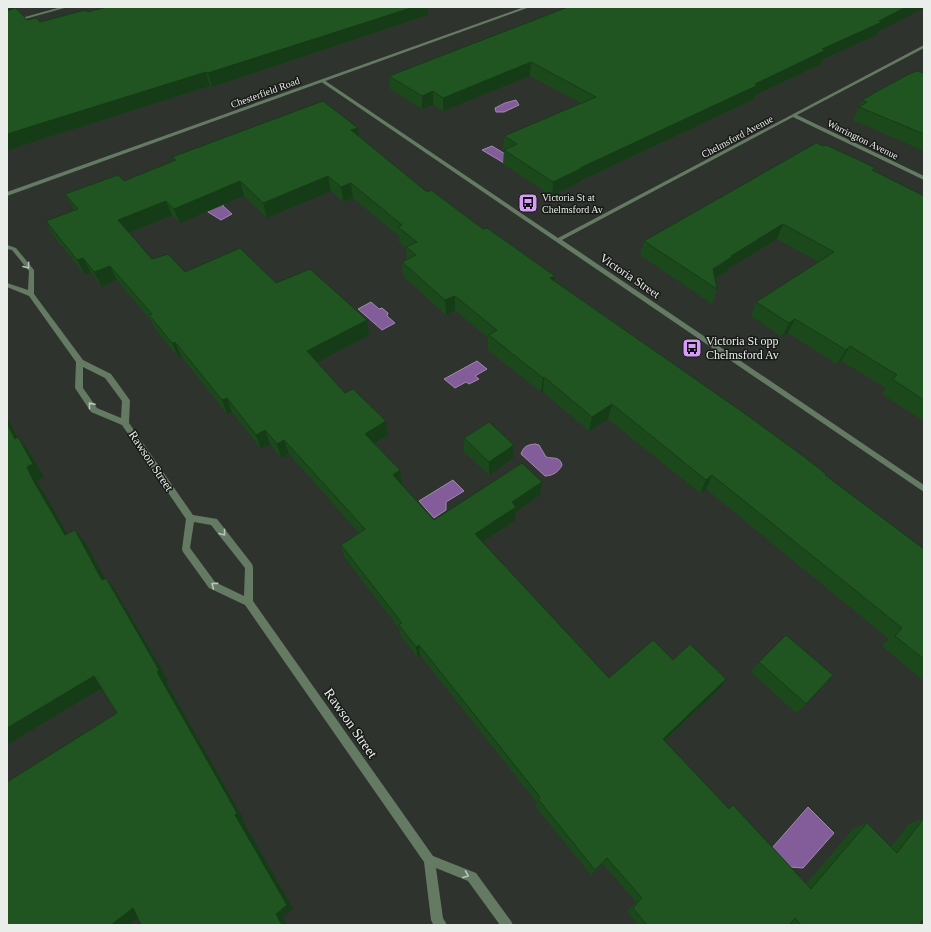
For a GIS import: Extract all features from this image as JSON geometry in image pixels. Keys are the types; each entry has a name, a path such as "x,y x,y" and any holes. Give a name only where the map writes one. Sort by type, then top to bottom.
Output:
{"street":[{"path":"7,23 66,7"},
{"name":"Chesterfield Road","path":"7,194 528,7"},
{"name":"Chelmsford Avenue","path":"558,240 924,46"},
{"name":"Victoria Street","path":"322,81 924,489"},
{"name":"Warrington Avenue","path":"794,116 924,178"},
{"path":"7,246 14,249 32,272 31,294 7,285"},
{"name":"Rawson Street","path":"31,294 80,362 108,376 126,401 125,423"},
{"name":"Rawson Street","path":"80,362 79,388 94,410 125,423 190,518 186,549 212,585 248,602 429,860 437,920 441,925"},
{"path":"190,518 214,522 249,567 248,602"},
{"path":"429,860 472,877 507,925"}],"shaded area":[{"path":"516,100 519,105 504,112 496,112 495,108"},
{"path":"492,146 510,157 504,163 482,150"},
{"path":"224,201 223,206 232,214 221,220 208,212 206,205"},
{"path":"371,302 379,309 382,308 388,313 387,316 395,323 382,330 358,309"},
{"path":"477,361 487,369 475,376 479,379 469,384 466,382 455,388 444,379"},
{"path":"535,444 539,445 546,457 560,460 562,465 557,472 545,476 521,454 526,446"},
{"path":"453,480 464,491 446,502 446,510 434,518 419,501"},
{"path":"808,807 834,833 803,868 790,867 772,848"}],"building":[{"path":"107,7 414,7 208,73 206,72 7,134 7,11 16,8 27,20 36,18 40,22 85,10 87,12"},
{"path":"568,7 906,7 879,21 882,22 822,49 826,50 755,84 758,85 553,182 504,150 517,144 504,136 596,97 531,62 443,98 433,91 422,96 389,76"},
{"path":"918,71 924,73 924,134 859,107 867,102 862,100 911,73"},
{"path":"323,101 358,128 351,130 427,192 431,190 483,229 487,228 555,276 550,278 744,413 803,456 826,474 825,475 924,549 924,659 895,636 902,628 712,475 706,480 612,404 592,417 544,377 543,378 489,335 497,330 455,296 445,300 402,262 416,255 406,247 417,242 398,227 402,225 351,183 341,187 328,176 263,203 240,181 174,209 166,201 118,220 152,259 168,254 185,272 240,248 276,283 310,269 367,320 307,351 345,393 353,389 386,421 365,434 400,470 393,475 434,520 522,463 542,482 512,502 516,507 475,534 609,678 653,640 673,660 690,644 726,679 663,739 729,809 733,805 811,889 867,823 897,853 924,818 924,918 919,925 801,925 795,918 789,925 647,925 633,908 642,898 607,858 595,870 538,799 540,797 419,645 416,647 399,625 402,623 341,545 365,529 284,440 277,444 265,430 256,435 227,398 222,400 175,342 172,343 149,315 152,314 110,266 94,272 83,258 77,260 46,221 78,209 65,194 118,175 124,181 176,160 172,157"},
{"path":"816,143 823,146 826,145 876,168 872,170 924,196 924,400 892,379 897,375 850,346 846,350 795,319 789,323 756,302 834,252 783,224 731,256 732,257 713,269 717,289 644,241"},
{"path":"489,422 514,445 489,462 464,438"},
{"path":"7,424 15,439 18,437 33,464 27,467 65,535 75,530 102,580 106,578 159,670 157,672 237,813 235,815 287,905 276,914 282,925 141,925 133,908 111,925 7,925 7,782 117,713 94,676 7,728"},
{"path":"786,635 833,675 806,704 759,662"}],"place":[{"name":"Victoria St at Chelmsford Av","path":"528,203"},
{"name":"Victoria St opp Chelmsford Av","path":"692,348"}]}
